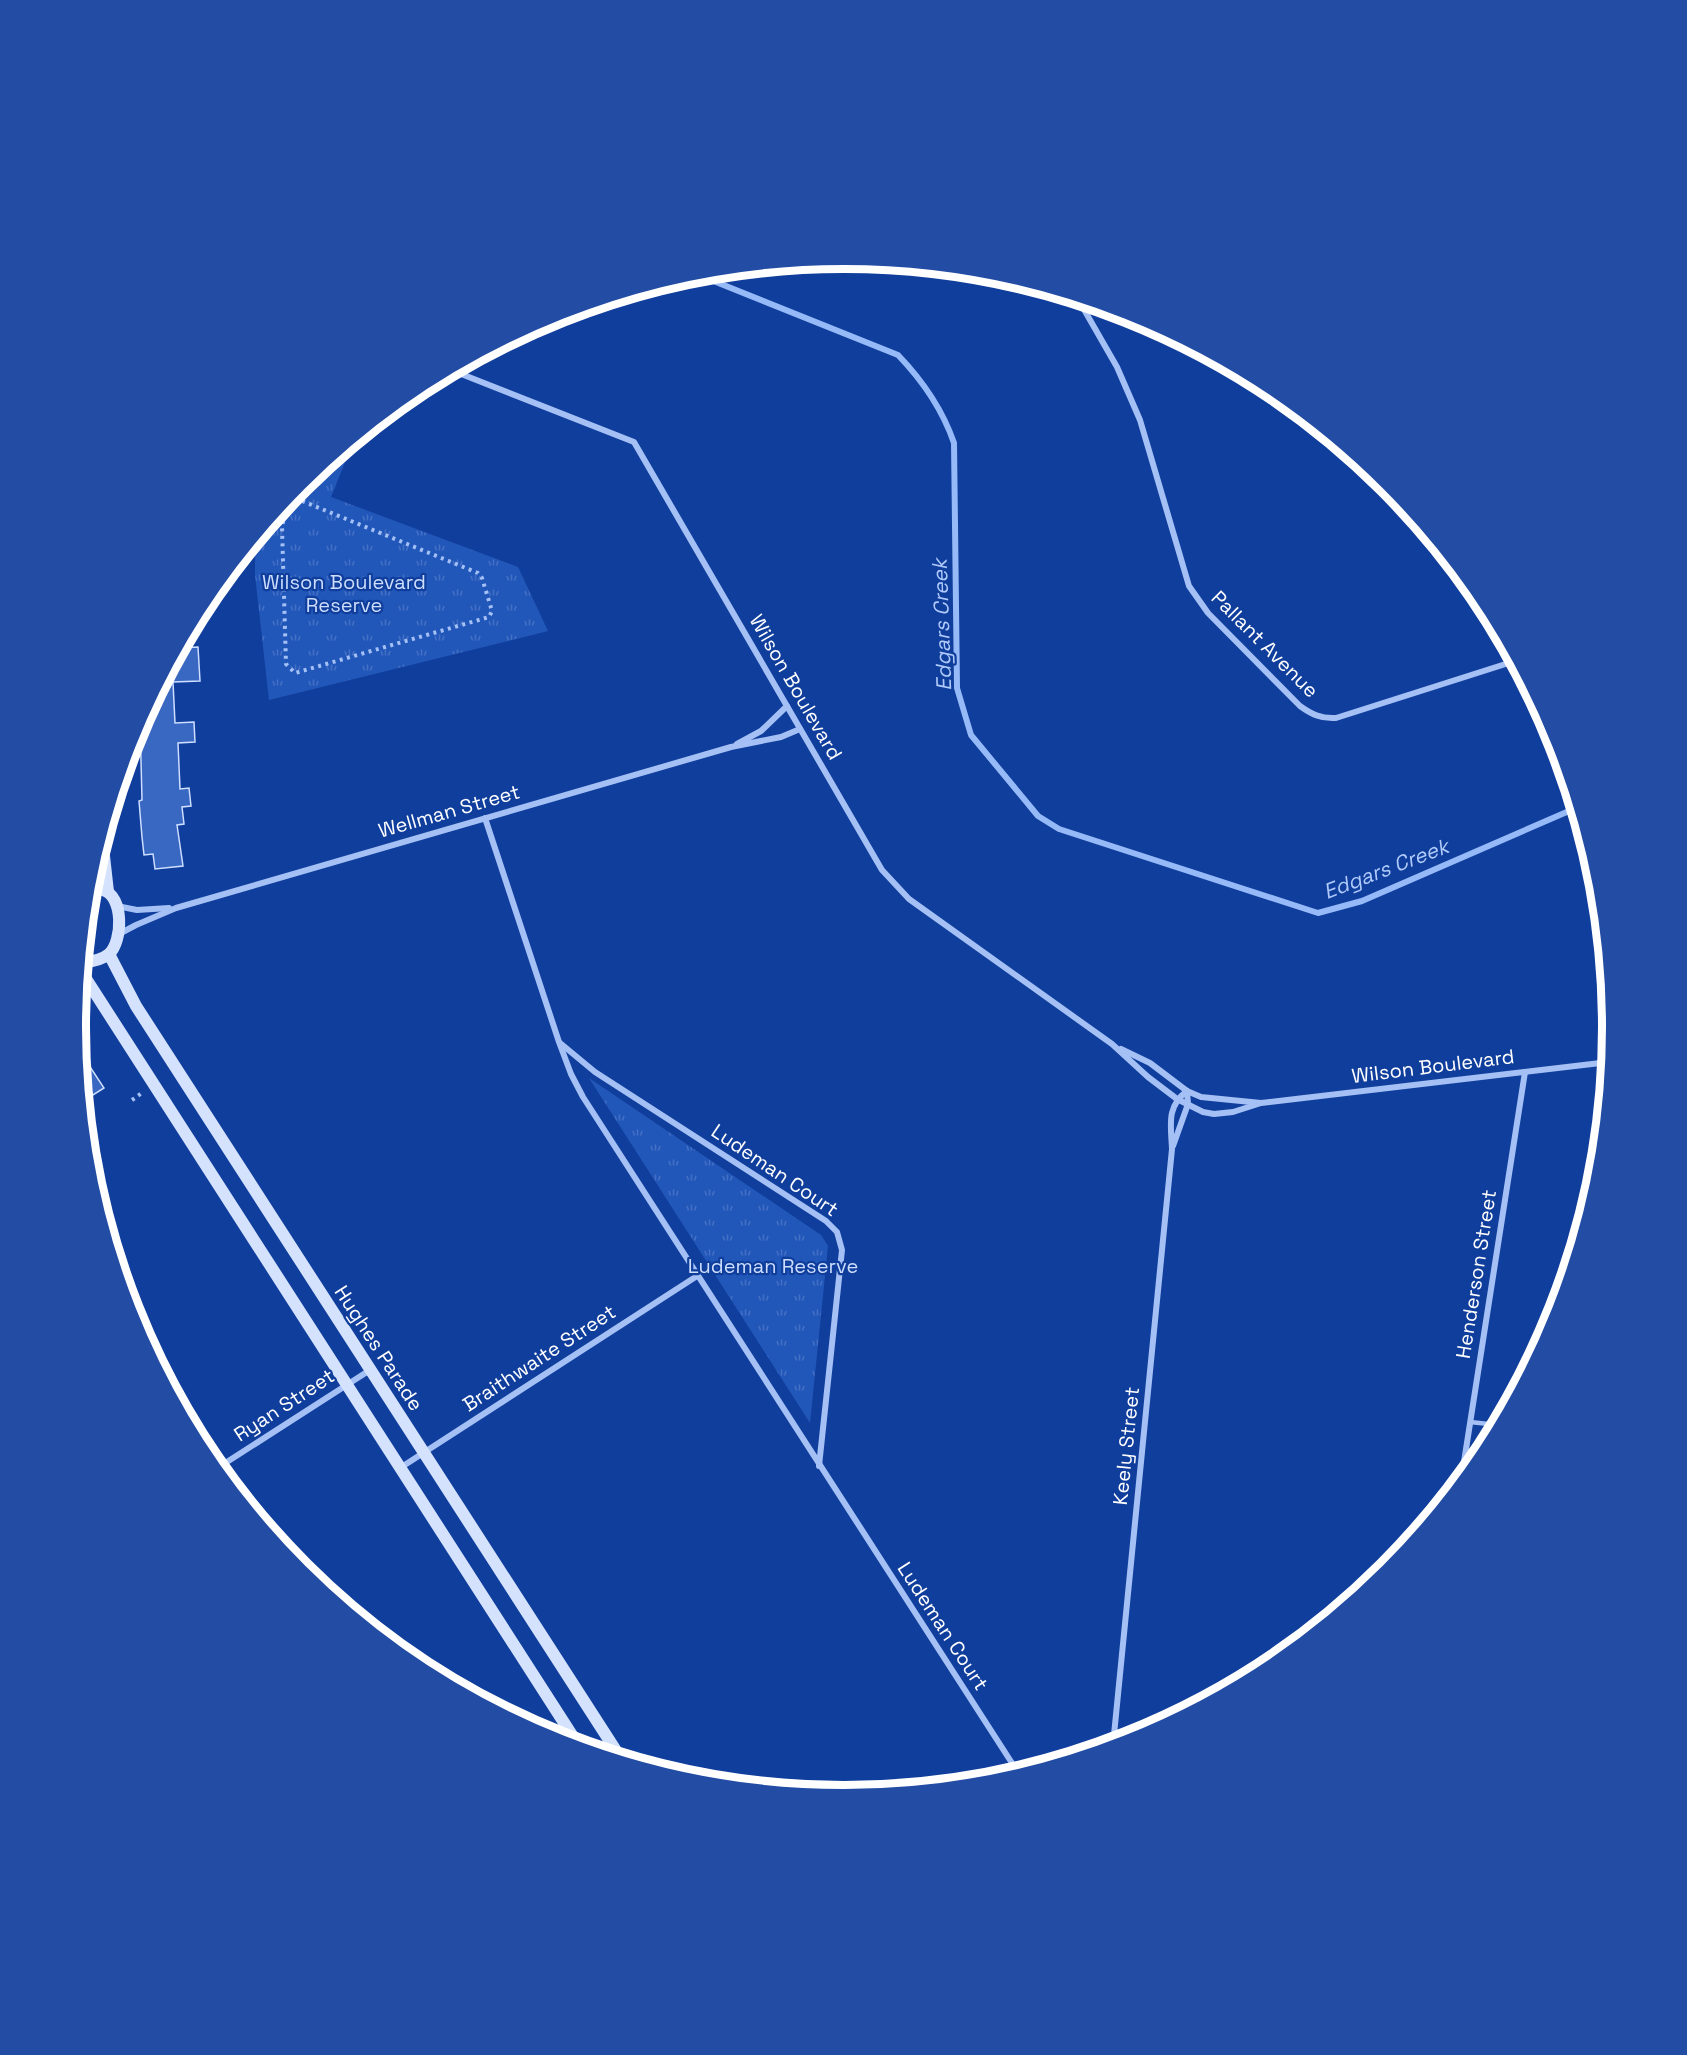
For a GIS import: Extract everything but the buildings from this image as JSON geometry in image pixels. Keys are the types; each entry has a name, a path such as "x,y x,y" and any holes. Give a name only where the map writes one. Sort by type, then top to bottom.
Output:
{"street":[{"name":"Pallant Avenue","path":"1084,309 1117,367 1140,420 1189,586 1208,613 1300,706 1319,717 1336,718 1508,663"},
{"name":"Wilson Boulevard","path":"460,374 634,442 882,870 909,899 1112,1044 1148,1077 1177,1099 1203,1112 1214,1114 1233,1112 1261,1103"},
{"name":"Wellman Street","path":"731,747 761,731 788,706"},
{"name":"Wellman Street","path":"119,935 176,908 731,747 781,737 800,729"},
{"name":"Ludeman Court","path":"485,818 570,1074 819,1467 1014,1766"},
{"path":"89,962 99,960 109,954 119,935 120,921 117,906 108,892 104,860"},
{"path":"98,890 108,892"},
{"name":"Wellman Street","path":"117,906 137,910 176,908"},
{"name":"Hughes Parade","path":"109,954 136,1006 616,1750"},
{"path":"87,980 572,1735"},
{"name":"Ludeman Court","path":"559,1042 595,1072 826,1221 837,1232 842,1250 819,1467"},
{"name":"Wilson Boulevard","path":"1112,1044 1150,1063 1187,1091 1201,1097 1261,1103 1601,1063"},
{"name":"Henderson Street","path":"1464,1463 1525,1072"},
{"path":"1177,1099 1187,1091"},
{"name":"Keely Street","path":"1172,1149 1188,1104 1187,1091"},
{"name":"Keely Street","path":"1114,1735 1172,1149 1171,1115 1177,1099"},
{"name":"Braithwaite Street","path":"400,1469 697,1276"},
{"name":"Ryan Street","path":"223,1463 370,1369"}],"lane":[{"path":"1470,1422 1489,1424"}],"path":[{"path":"284,517 282,527 286,664 295,674 489,617 492,611 482,578 477,573 299,502"}],"green space":[{"name":"Wilson Boulevard Reserve","path":"348,455 331,497 518,567 548,631 269,700 255,575 255,551 308,492"},
{"name":"Ludeman Reserve","path":"589,1078 821,1235 828,1246 810,1423"}],"waterway":[{"name":"Edgars Creek","path":"714,281 898,355 931,396 944,418 954,443 957,688 971,735 1038,816 1059,829 1318,913 1362,901 1570,811"}]}
